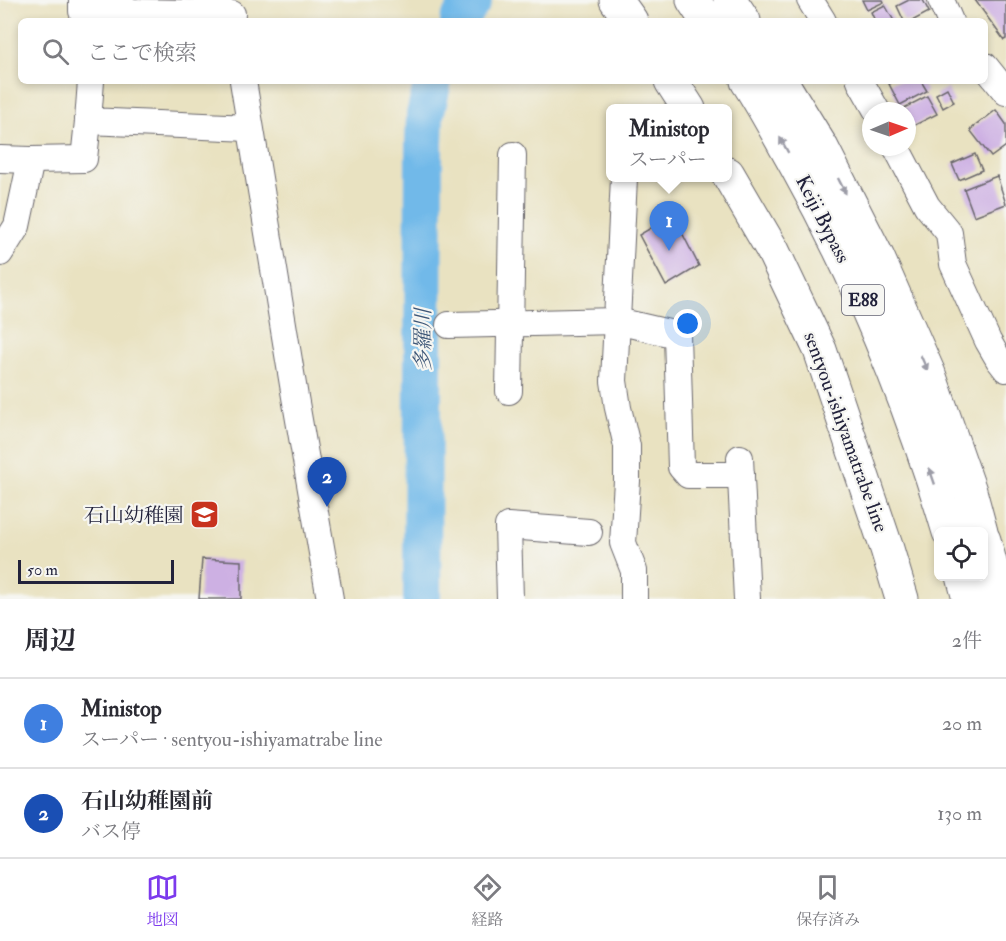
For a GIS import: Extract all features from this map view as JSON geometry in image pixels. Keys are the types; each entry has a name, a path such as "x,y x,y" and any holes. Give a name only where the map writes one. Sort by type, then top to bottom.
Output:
{"main road":[{"path":"693,0 705,18"},
{"path":"730,0 742,18"},
{"name":"Keiji Bypass","path":"749,84 821,210 865,304 890,361 949,527"},
{"name":"Keiji Bypass","path":"784,84 822,148 878,258 929,374 970,491 980,527"},
{"name":"sentyou-ishiyamatrabe line","path":"732,181 773,251 820,350 902,599"},
{"path":"988,555 1000,599"},
{"path":"964,581 969,599"}],"street":[{"path":"810,0 822,18"},
{"path":"941,0 949,18"},
{"path":"91,11 232,12"},
{"path":"988,70 1006,92"},
{"path":"0,159 84,159 91,84"},
{"path":"243,84 330,599"},
{"path":"862,84 871,102"},
{"path":"88,121 250,128"},
{"path":"509,391 513,155"},
{"path":"901,156 927,206 949,233 953,264 988,341 1006,369"},
{"path":"0,253 17,226 31,160"},
{"path":"624,182 614,381 627,446 623,543 634,571 634,599"},
{"path":"449,325 617,321 677,335 681,466 688,475 741,466 747,599"},
{"path":"510,599 508,526 589,532"}],"building":[{"path":"862,0 883,0 884,2 867,10"},
{"path":"909,0 923,0 929,12 918,18 903,18 897,6"},
{"path":"975,0 1006,0 1006,39 1004,40"},
{"path":"885,5 892,18 874,18 871,12"},
{"path":"889,84 923,84 927,91 906,102 898,102"},
{"path":"947,88 954,102 943,108 936,94"},
{"path":"927,96 937,114 916,124 915,102"},
{"path":"996,110 1006,124 1006,146 991,157 970,130"},
{"path":"975,154 982,170 959,180 952,164"},
{"path":"997,176 1006,204 974,216 964,189"},
{"path":"673,215 699,266 666,286 639,235"},
{"path":"202,559 241,561 241,599 199,599"}],"waterway":[{"name":"多羅川","path":"461,18 473,0"},
{"name":"多羅川","path":"422,599 424,143 425,115 432,84"}],"place":[{"name":"Ministop","path":"669,251"},
{"name":"石山幼稚園前","path":"327,507"},
{"name":"石山幼稚園","path":"205,515"}]}
